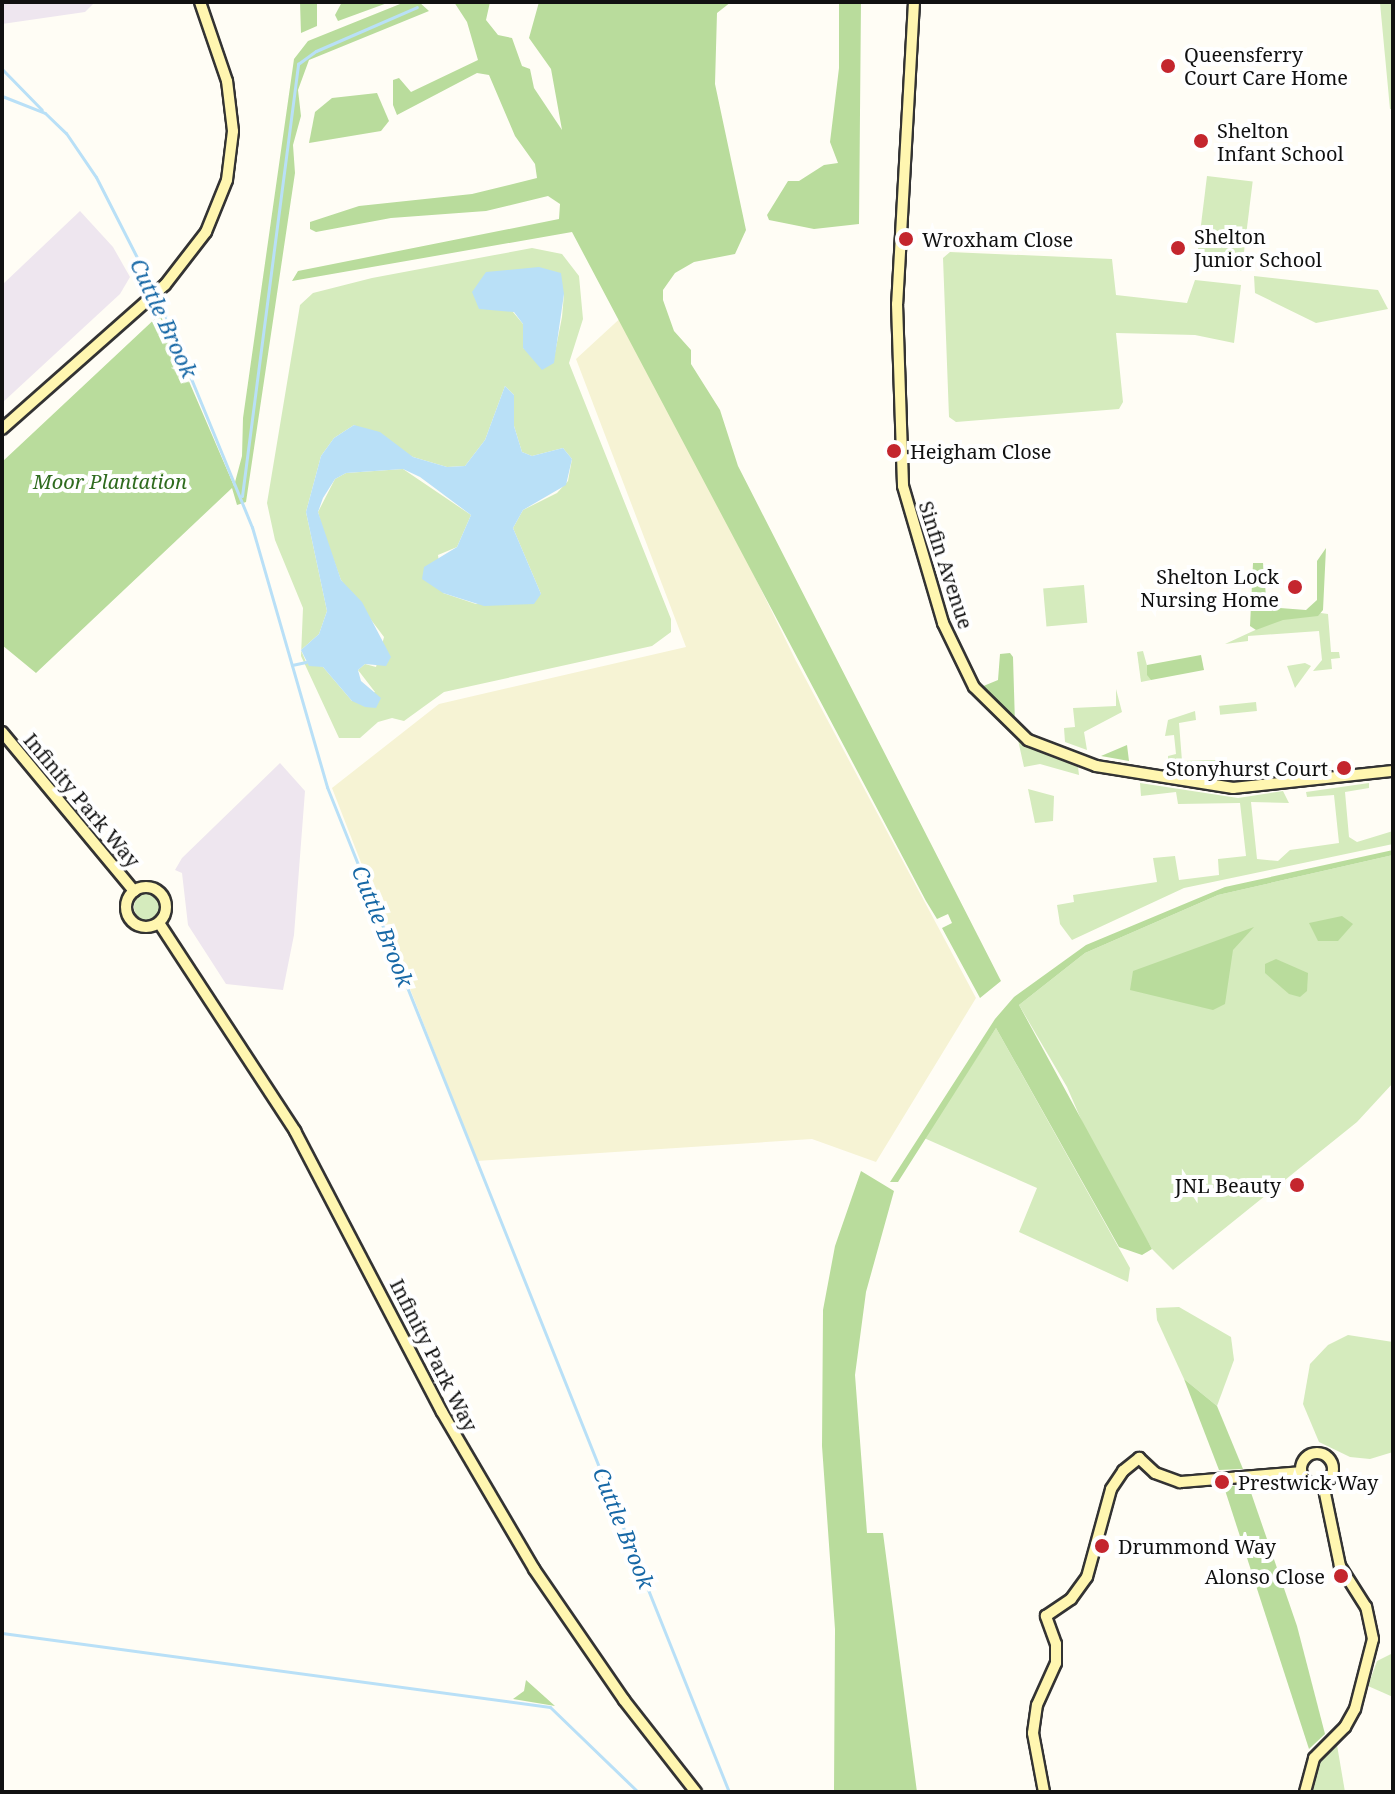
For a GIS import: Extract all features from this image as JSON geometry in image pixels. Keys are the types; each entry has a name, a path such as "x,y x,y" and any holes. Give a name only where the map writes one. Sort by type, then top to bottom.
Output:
{"street":[{"path":"2,429 165,285 206,232 231,156 227,81 200,2"},
{"name":"Sinfin Avenue","path":"914,2 897,304 903,486 943,623 974,687 1028,740 1096,766 1233,788 1393,771"},
{"name":"Infinity Park Way","path":"2,732 134,891"},
{"path":"148,887 160,893 166,911 159,923 140,926 129,917 127,903 134,891 148,887"},
{"name":"Infinity Park Way","path":"159,923 302,1143 442,1412 534,1569 624,1700 696,1792"},
{"path":"1301,1472 1306,1457 1325,1454 1333,1473 1323,1484"},
{"path":"1044,1792 1033,1733 1037,1705 1057,1654 1046,1616 1083,1585 1111,1489 1139,1458 1161,1477 1189,1483 1301,1472"},
{"path":"1301,1472 1307,1481 1323,1484"},
{"path":"1305,1792 1314,1758 1345,1727 1355,1709 1373,1639 1366,1607 1340,1566 1323,1484"}],"shaded area":[{"path":"2,2 95,2 85,12 2,24"},
{"path":"80,211 113,247 130,277 120,294 2,403 2,285"},
{"path":"626,313 796,661 976,998 876,1162 812,1139 477,1161 332,788 439,704 686,647 576,359"},
{"path":"280,763 305,791 294,935 283,990 226,984 188,925 182,873 175,870 182,858"}],"green space":[{"path":"300,2 317,2 317,26 301,33"},
{"path":"342,2 390,2 338,21 335,15"},
{"name":"Moor Plantation","path":"405,2 419,2 429,11 309,60 298,90 301,116 293,145 295,173 246,502 237,505 232,488 36,673 2,645 2,462 160,314 234,486 242,456 243,418 294,59 308,41"},
{"path":"454,2 490,2 486,20 498,35 512,38 522,66 530,69 534,88 562,130 551,69 529,38 539,2 731,2 717,13 715,84 746,230 735,254 694,262 675,273 663,290 663,300 674,331 691,350 691,364 720,410 738,466 1001,981 980,998 942,928 952,923 948,914 937,919 926,901 572,232 292,281 298,271 559,219 560,204 548,196 486,211 391,218 316,232 310,229 310,222 359,206 472,194 537,178 535,164 515,136 489,75 477,73 397,115 393,105 393,80 399,78 411,92 478,60 467,22"},
{"path":"839,2 861,2 859,224 814,229 769,220 767,215 788,181 799,181 824,165 838,163 830,142 839,68"},
{"path":"1393,2 1393,109 1390,109 1380,3"},
{"path":"377,93 389,121 381,131 309,143 315,112 332,98"},
{"path":"1207,176 1253,182 1242,271 1196,265"},
{"path":"532,248 562,254 579,276 583,319 569,363 671,619 671,632 652,646 444,692 404,721 392,718 378,722 360,738 339,738 301,651 306,662 323,667 352,701 375,692 358,670 365,664 376,667 384,637 341,580 323,531 318,512 335,479 346,473 403,469 471,515 457,547 438,555 443,593 476,604 541,594 513,528 523,510 557,493 568,481 572,459 563,448 532,456 522,452 514,426 514,395 505,386 485,440 465,466 447,467 413,457 354,425 334,438 321,456 306,512 327,611 319,634 301,650 303,608 275,540 267,503 300,305 313,293 372,278","holes":["564,294 562,317 553,363 523,348 523,324 513,312"]},
{"path":"950,252 1112,259 1116,295 1187,303 1195,280 1241,285 1234,343 1195,335 1116,333 1123,402 1119,409 956,422 949,417 943,258"},
{"path":"1254,276 1378,290 1388,309 1316,323 1255,293"},
{"path":"1326,548 1323,610 1318,616 1283,620 1256,630 1250,626 1253,563 1263,563 1267,607 1306,610 1317,600 1317,561"},
{"path":"1084,585 1087,623 1046,626 1043,589"},
{"path":"1328,614 1331,652 1339,652 1340,658 1331,659 1332,669 1313,671 1322,660 1319,631 1248,636 1248,641 1225,644 1281,618"},
{"path":"1143,651 1151,680 1141,682 1137,652"},
{"path":"1010,653 1013,657 1015,724 981,687 998,680 1000,654"},
{"path":"1201,655 1204,670 1151,680 1147,675 1147,665"},
{"path":"1305,663 1311,666 1295,688 1287,666"},
{"path":"1116,689 1122,712 1084,732 1087,750 1065,742 1064,728 1075,727 1073,708 1116,706"},
{"path":"1256,702 1257,711 1220,715 1219,706"},
{"path":"1195,711 1196,720 1179,723 1182,761 1216,760 1215,774 1168,762 1168,756 1176,754 1174,735 1165,736 1168,720"},
{"path":"1018,740 1078,767 1079,775 1040,764 1024,767"},
{"path":"1127,745 1129,761 1101,756"},
{"path":"1140,783 1238,798 1283,791 1289,803 1251,802 1257,859 1278,861 1290,850 1339,843 1334,795 1307,797 1306,792 1369,783 1369,788 1345,792 1349,837 1357,842 1393,831 1393,844 1184,888 1072,940 1060,924 1057,905 1074,902 1073,895 1157,882 1153,858 1175,856 1179,880 1219,875 1218,859 1246,856 1240,803 1178,804 1176,792 1141,796"},
{"path":"1028,789 1054,796 1053,821 1035,823"},
{"path":"1393,850 1393,855 1218,895 1085,953 1019,1005 1152,1249 1142,1255 1119,1247 996,1028 898,1182 890,1182 995,1019 1014,997 1086,945 1225,887"},
{"path":"1393,855 1393,1083 1357,1122 1173,1270 1152,1249 1097,1156 1067,1087 1019,1005 1085,953 1218,895"},
{"path":"147,894 156,898 160,907 156,916 147,920 138,916 134,907 138,898"},
{"path":"1342,916 1353,924 1338,941 1318,941 1309,923"},
{"path":"1254,927 1233,950 1225,1004 1213,1010 1130,990 1133,971"},
{"path":"1276,959 1308,973 1307,991 1300,997 1289,994 1265,973 1265,964"},
{"path":"996,1028 1130,1268 1128,1282 1019,1232 1037,1188 924,1138"},
{"path":"861,1171 894,1191 866,1292 855,1375 867,1533 883,1533 917,1792 834,1792 835,1629 822,1446 823,1310 835,1246"},
{"path":"1179,1307 1231,1337 1234,1360 1217,1406 1184,1379 1157,1320 1156,1308"},
{"path":"1348,1335 1393,1342 1393,1452 1370,1459 1350,1457 1319,1442 1303,1404 1310,1364 1328,1345"},
{"path":"1184,1379 1217,1406 1243,1469 1219,1470"},
{"path":"1248,1484 1297,1626 1325,1734 1309,1749 1224,1487"},
{"path":"1393,1653 1393,1697 1368,1686 1377,1661"},
{"path":"526,1680 555,1706 513,1699 524,1691"},
{"path":"1337,1745 1345,1792 1310,1792 1316,1767"}],"water":[{"path":"539,267 561,273 564,294 554,363 542,370 523,348 523,324 514,312 479,309 472,292 486,272"},
{"path":"505,386 514,395 514,426 522,452 532,456 563,448 572,459 566,485 523,510 513,528 541,594 534,604 484,606 443,593 422,579 424,567 457,547 471,515 420,477 403,469 346,473 335,479 323,498 318,512 341,580 362,602 391,657 386,666 365,664 358,670 361,681 381,698 376,708 365,707 352,701 323,667 309,666 301,650 319,634 327,611 306,512 321,456 334,438 354,425 380,432 413,457 447,467 465,466 485,440"}],"waterway":[{"path":"242,496 298,64 316,51 417,7"},
{"path":"2,69 42,110"},
{"name":"Cuttle Brook","path":"2,96 45,113 66,133 96,177 154,291"},
{"name":"Cuttle Brook","path":"158,298 252,527 327,787 729,1792"},
{"path":"292,665 306,662"},
{"path":"2,1633 550,1707 638,1792"}],"place":[{"name":"Queensferry Court Care Home","path":"1168,66"},
{"name":"Shelton Infant School","path":"1201,141"},
{"name":"Wroxham Close","path":"906,239"},
{"name":"Shelton Junior School","path":"1178,248"},
{"name":"Heigham Close","path":"894,451"},
{"name":"Shelton Lock Nursing Home","path":"1295,587"},
{"name":"Stonyhurst Court","path":"1344,768"},
{"name":"JNL Beauty","path":"1297,1185"},
{"name":"Prestwick Way","path":"1222,1482"},
{"name":"Drummond Way","path":"1102,1546"},
{"name":"Alonso Close","path":"1341,1576"}]}
